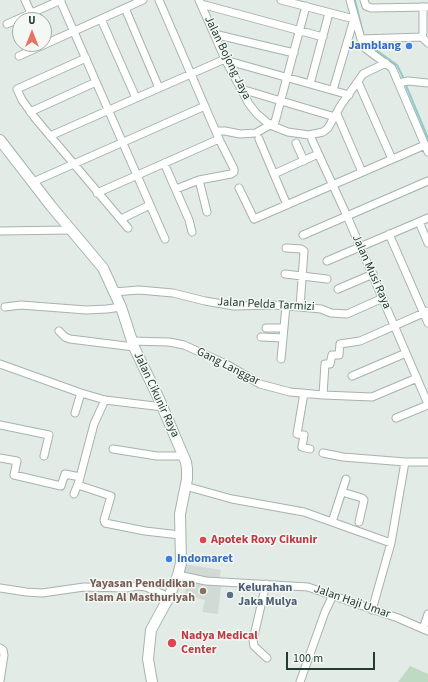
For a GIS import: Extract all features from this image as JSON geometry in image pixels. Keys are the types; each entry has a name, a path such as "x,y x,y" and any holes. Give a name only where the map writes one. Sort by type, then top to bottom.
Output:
{"street":[{"path":"25,0 31,12"},
{"path":"33,12 61,0 165,239"},
{"path":"19,56 143,0"},
{"path":"159,0 219,140 234,169 234,172 231,174 199,180 176,189"},
{"path":"281,0 354,19"},
{"path":"239,188 254,219 362,172 426,149 403,82 392,68 366,49 364,38 354,19 350,0"},
{"path":"364,0 366,6 371,8 426,7 424,33 422,37"},
{"path":"200,2 323,36"},
{"name":"Jalan Bojong Jaya","path":"200,2 226,61 249,104 257,114 270,125 288,132 300,135 316,134 328,128 341,105 350,95 363,74 386,63"},
{"path":"216,132 224,131 240,134 256,133 275,122 306,6"},
{"path":"125,8 160,88"},
{"path":"310,84 329,13"},
{"path":"101,19 136,98"},
{"path":"334,90 354,19"},
{"path":"7,24 12,22"},
{"path":"214,34 294,53"},
{"path":"364,38 422,37 428,43"},
{"path":"86,58 17,89 30,112 128,228"},
{"path":"50,136 191,74 226,61 350,95"},
{"path":"30,112 96,82"},
{"path":"358,82 392,160"},
{"path":"403,82 428,83"},
{"path":"241,89 336,115 362,172"},
{"path":"33,182 204,106"},
{"path":"259,139 287,205"},
{"name":"Jalan Cikunir Raya","path":"0,140 103,268 121,307 133,344 163,407 187,469 180,514 180,563 178,575 169,597 152,630 148,659 152,682"},
{"path":"97,193 219,140"},
{"name":"Jalan Musi Raya","path":"312,140 347,216 428,404"},
{"path":"296,143 304,161"},
{"path":"274,174 318,154"},
{"path":"164,163 189,220 192,232"},
{"path":"199,180 207,212"},
{"path":"303,235 428,181"},
{"path":"121,218 150,205"},
{"path":"327,261 428,218"},
{"path":"419,222 428,243"},
{"path":"0,231 71,230"},
{"path":"389,234 426,312 428,323"},
{"path":"286,248 303,250 304,259 301,276 300,307"},
{"path":"284,274 327,279"},
{"path":"338,289 372,274"},
{"name":"Jalan Pelda Tarmizi","path":"114,292 139,290 173,293 234,306 286,306 321,309 331,313 346,314 383,298"},
{"path":"5,307 21,305 86,310 121,307"},
{"path":"281,359 286,306"},
{"path":"323,395 325,364 330,364 332,355 339,355 340,344 360,341 426,312"},
{"path":"266,328 284,328"},
{"name":"Gang Langgar","path":"59,331 65,337 70,339 133,344 169,342 184,345 226,364 260,384 290,392 372,398 417,378"},
{"path":"261,337 283,338"},
{"path":"352,376 406,353"},
{"path":"0,364 105,400 163,407"},
{"path":"75,412 81,393"},
{"path":"304,393 297,434 304,435 302,447 310,449"},
{"path":"74,494 78,485 94,424 105,400"},
{"path":"396,418 428,404"},
{"path":"0,425 49,435 44,456"},
{"path":"113,449 157,456 183,456"},
{"path":"323,453 344,457 405,462 428,462"},
{"path":"0,458 17,460 14,475 61,486 64,474 80,477"},
{"path":"372,610 391,543 405,462"},
{"path":"332,522 346,479"},
{"path":"78,485 111,496 104,520 105,523 145,531 180,535"},
{"path":"185,486 232,499 304,512 391,543"},
{"path":"342,492 364,500 359,522"},
{"name":"Jalan Haji Umar","path":"178,575 206,581 308,587 398,618 426,630"},
{"path":"266,584 253,640 254,646 266,658"},
{"path":"0,588 26,592 42,592 84,587 126,588 138,586 146,587 169,597"},
{"path":"300,682 333,595"},
{"path":"426,630 428,614"},
{"path":"0,648 3,650 4,655 0,681"}],"shaded area":[{"name":"Yayasan Pendidikan Islam Al Masthuriyah","path":"184,564 221,570 218,584 221,586 218,614 202,612 205,600 184,595 186,588 178,586"}],"green space":[{"path":"410,666 428,674 428,682 398,682"}],"waterway":[{"path":"355,0 364,37"},
{"path":"366,43 397,65 404,79"},
{"path":"405,83 428,138"}],"place":[{"name":"Jamblang","path":"409,46"},
{"name":"Apotek Roxy Cikunir","path":"203,540"},
{"name":"Indomaret","path":"169,559"},
{"name":"Yayasan Pendidikan Islam Al Masthuriyah","path":"203,591"},
{"name":"Kelurahan Jaka Mulya","path":"230,595"},
{"name":"Nadya Medical Center","path":"172,643"}]}
